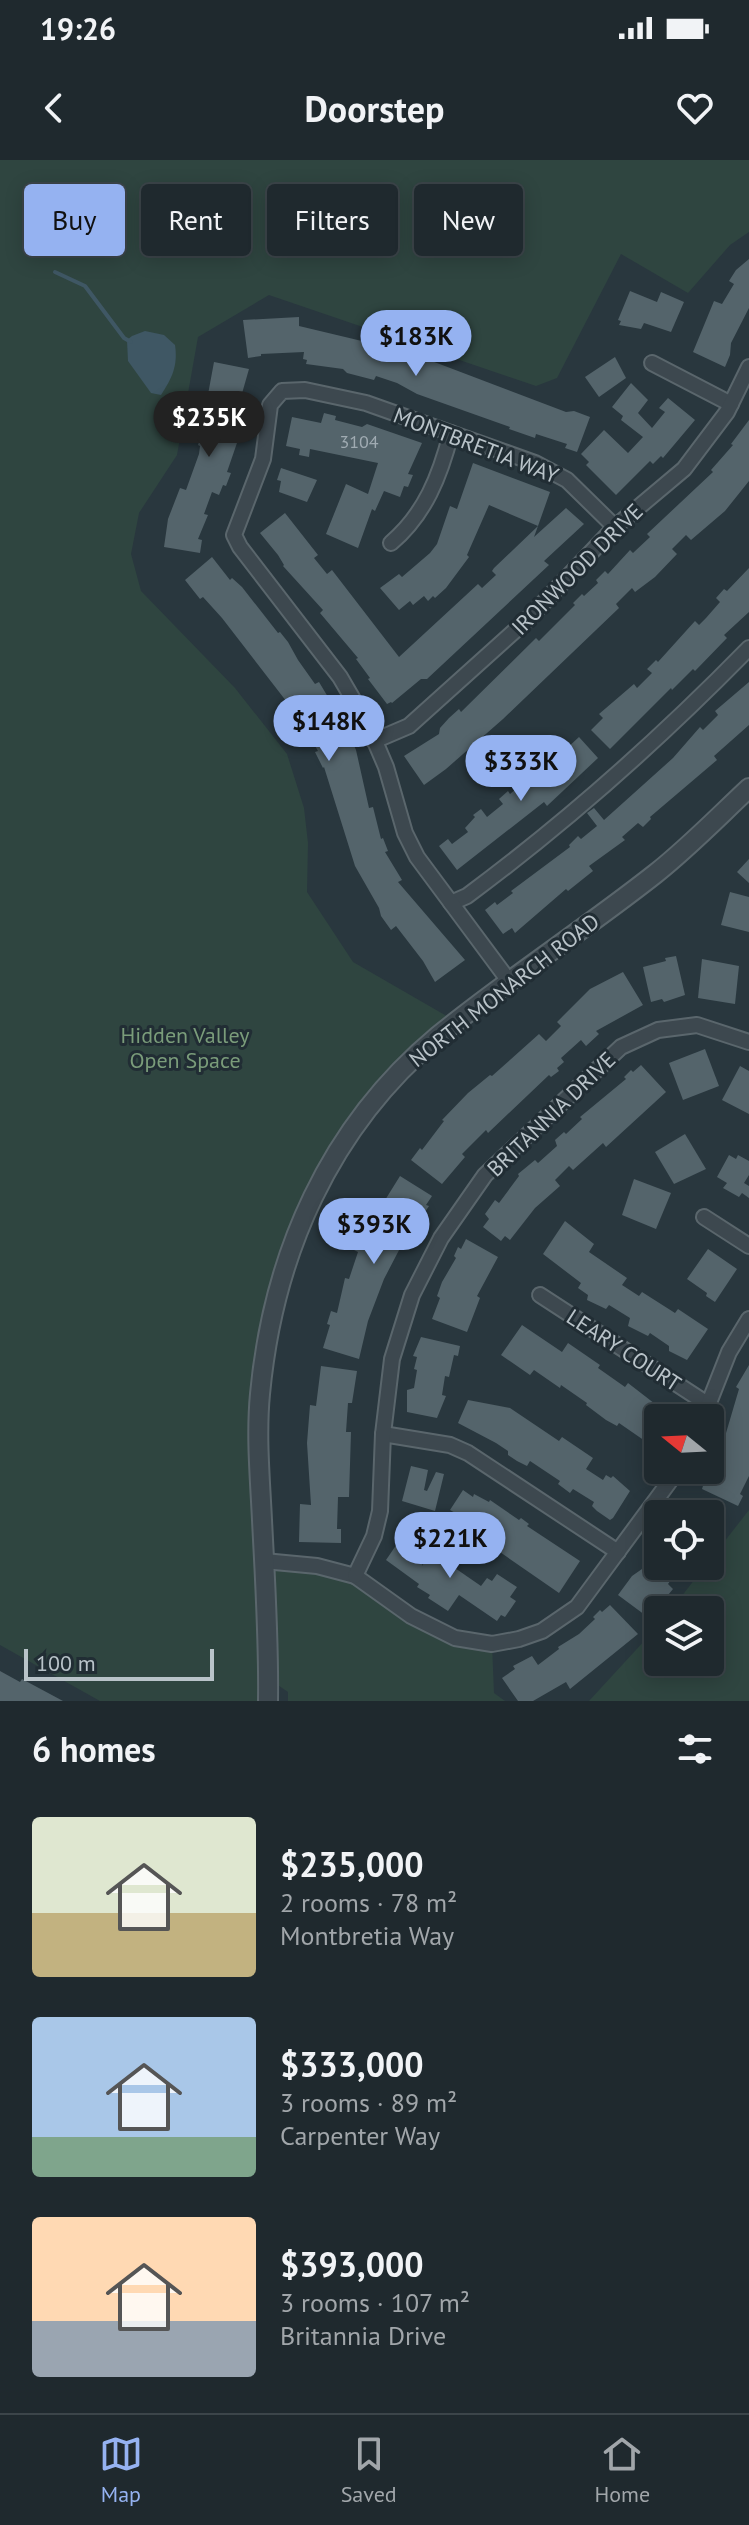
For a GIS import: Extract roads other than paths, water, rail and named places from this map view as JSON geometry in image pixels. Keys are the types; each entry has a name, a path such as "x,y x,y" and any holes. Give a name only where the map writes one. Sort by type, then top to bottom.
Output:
{"street":[{"path":"652,363 731,404"},
{"name":"IRONWOOD DRIVE","path":"374,741 409,726 529,618 615,527 684,469 731,404 749,367"},
{"name":"MONTBRETIA WAY","path":"509,981 417,857 405,833 386,767 340,677 234,535 263,459 270,405 282,391 305,390 366,403 535,463 567,480 615,527"},
{"path":"391,543 409,528 431,493 451,433"},
{"path":"451,903 467,896 584,805 702,697 749,648"},
{"name":"NORTH MONARCH ROAD","path":"268,1701 258,1454 260,1397 274,1298 311,1197 329,1165 387,1085 436,1038 657,872 749,788"},
{"name":"BRITANNIA DRIVE","path":"355,1576 374,1536 380,1511 383,1434 392,1359 412,1295 441,1238 485,1175 621,1047 658,1030 697,1025 749,1042"},
{"path":"704,1217 749,1246"},
{"name":"LEARY COURT","path":"540,1295 695,1404"},
{"path":"709,1404 729,1352 749,1319"},
{"path":"383,1434 450,1445 468,1453 618,1552"},
{"path":"264,1561 317,1566 355,1576 411,1616 455,1638 492,1644 519,1639 542,1631 577,1607 668,1484"}],"water":[{"path":"145,331 164,335 175,345 173,372 161,395 151,393 128,361 127,340"}],"waterway":[{"path":"55,272 85,286 124,338 131,342"}],"park label":[{"name":"Hidden Valley Open Space","path":"185,1048"}]}
